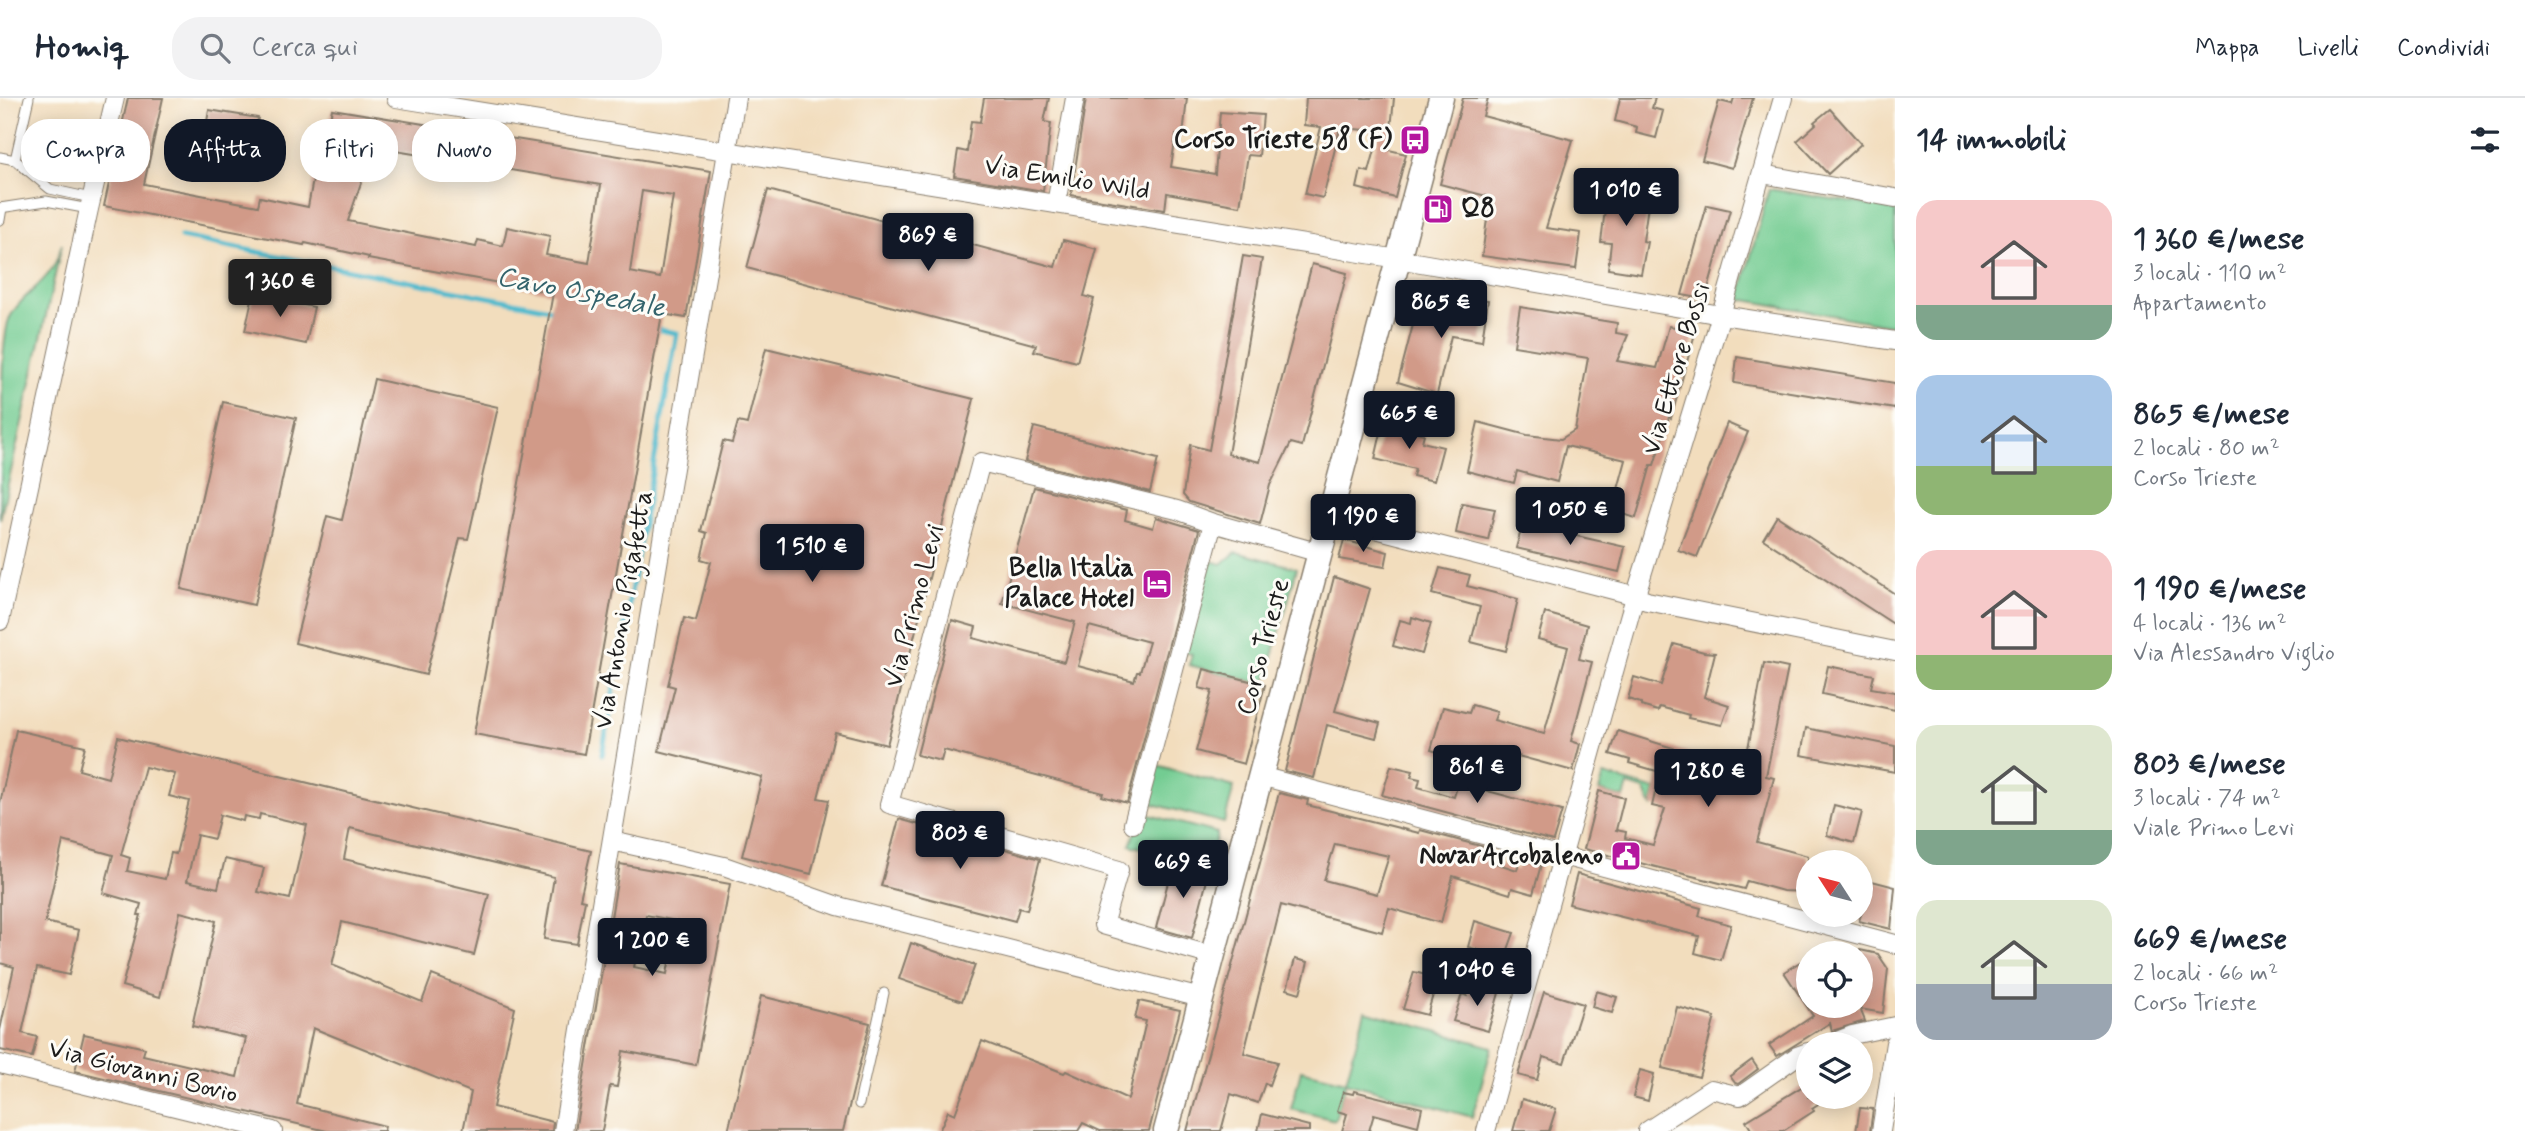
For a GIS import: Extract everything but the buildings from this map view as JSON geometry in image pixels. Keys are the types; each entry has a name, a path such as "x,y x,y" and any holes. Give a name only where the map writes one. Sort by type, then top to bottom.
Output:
{"main road":[{"name":"Corso Trieste","path":"1166,1131 1441,98"}],"street":[{"path":"0,621 115,98"},
{"name":"Via Emilio Wild","path":"396,98 1398,259 1721,315 1895,341"},
{"name":"Via Antonio Pigafetta","path":"563,1131 736,98"},
{"path":"1056,204 1075,98"},
{"name":"Via Ettore Bossi","path":"1486,1131 1636,597 1783,98"},
{"path":"1762,174 1895,198"},
{"name":"Via Primo Levi","path":"1213,523 1177,510 981,462 889,804 1119,870 1104,925 1213,956"},
{"path":"1329,517 1659,604 1895,651"},
{"path":"1133,824 1213,523 1320,553"},
{"path":"1260,776 1895,944"},
{"path":"612,841 724,866 838,906 1201,999"},
{"path":"1866,1032 1895,1026"},
{"path":"1881,1131 1895,1043"},
{"path":"1647,1131 1712,1089 1740,1096 1796,1057"},
{"name":"Via Giovanni Bovio","path":"0,1064 272,1131"}],"lane":[{"path":"15,160 29,98"},
{"path":"0,157 15,160 50,189 90,204"},
{"path":"0,220 1,208 46,201 90,204"},
{"path":"859,1104 884,993"}],"green space":[{"path":"1769,189 1895,209 1895,326 1739,299"},
{"path":"62,244 0,520 5,335 8,322 16,308 51,270"},
{"path":"1236,552 1297,568 1265,685 1189,665 1192,654 1180,651 1210,561 1222,564"},
{"path":"1157,765 1234,787 1224,823 1146,802"},
{"path":"1604,775 1656,790 1652,806 1644,790 1628,785 1624,798 1599,791"},
{"path":"1142,813 1217,833 1205,864 1130,845"},
{"path":"1365,1011 1492,1047 1472,1117 1346,1082 1335,1120 1291,1109 1301,1070 1346,1081"}],"waterway":[{"name":"Cavo Ospedale","path":"181,237 555,310"},
{"name":"Cavo Ospedale","path":"602,755 677,333 655,329"}],"place":[{"name":"Corso Trieste 58 (F)","path":"1415,140"},
{"name":"Q8","path":"1438,209"},
{"name":"Bella Italia Palace Hotel","path":"1157,584"},
{"name":"NovarArcobaleno","path":"1626,856"}]}
